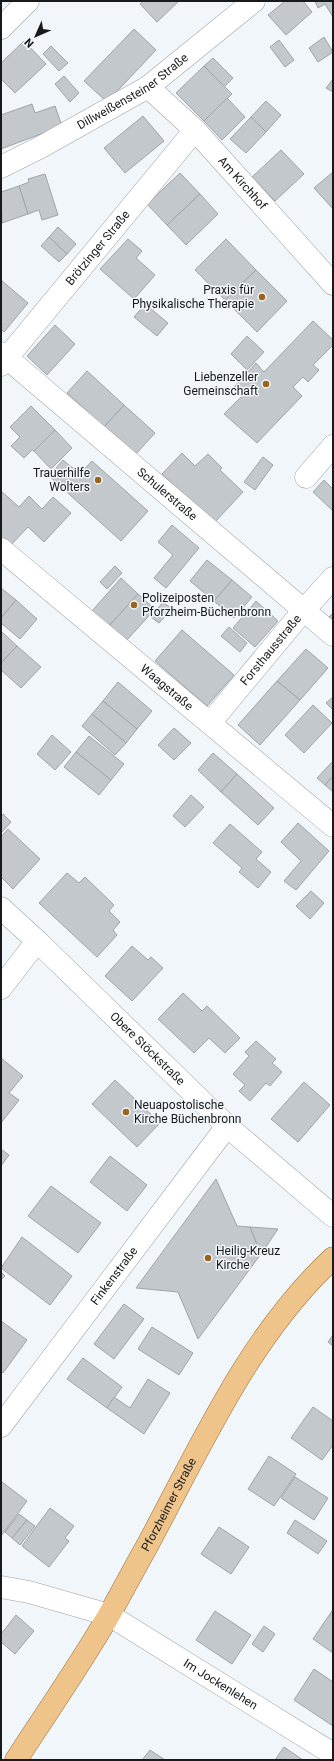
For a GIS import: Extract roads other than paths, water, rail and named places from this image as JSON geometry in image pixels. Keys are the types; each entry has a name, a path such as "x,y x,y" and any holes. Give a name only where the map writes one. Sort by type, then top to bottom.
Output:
{"main road":[{"name":"Pforzheimer Straße","path":"16,1760 109,1615 229,1395 256,1350 285,1309 310,1279 333,1258"}],"street":[{"path":"1,28 28,1"},
{"name":"Dillweißensteiner Straße","path":"1,167 42,147 148,87 254,1"},
{"name":"Am Kirchhof","path":"148,87 195,130 333,284"},
{"name":"Brötzinger Straße","path":"3,358 195,130"},
{"name":"Schulerstraße","path":"3,358 333,635"},
{"path":"306,477 333,446"},
{"name":"Waagstraße","path":"1,549 333,826"},
{"name":"Forsthausstraße","path":"210,723 303,610 331,572"},
{"name":"Obere Stöckstraße","path":"1,908 37,941 227,1126 333,1216"},
{"path":"1,988 37,941"},
{"name":"Finkenstraße","path":"1,1426 227,1126"},
{"name":"Im Jockenlehen","path":"1,1587 29,1592 109,1615 333,1754"}],"place":[{"name":"Praxis für Physikalische Therapie","path":"262,297"},
{"name":"Liebenzeller Gemeinschaft","path":"266,384"},
{"name":"Trauerhilfe Wolters","path":"98,480"},
{"name":"Polizeiposten Pforzheim-Büchenbronn","path":"134,605"},
{"name":"Neuapostolische Kirche Büchenbronn","path":"126,1112"},
{"name":"Heilig-Kreuz Kirche","path":"208,1258"}]}
